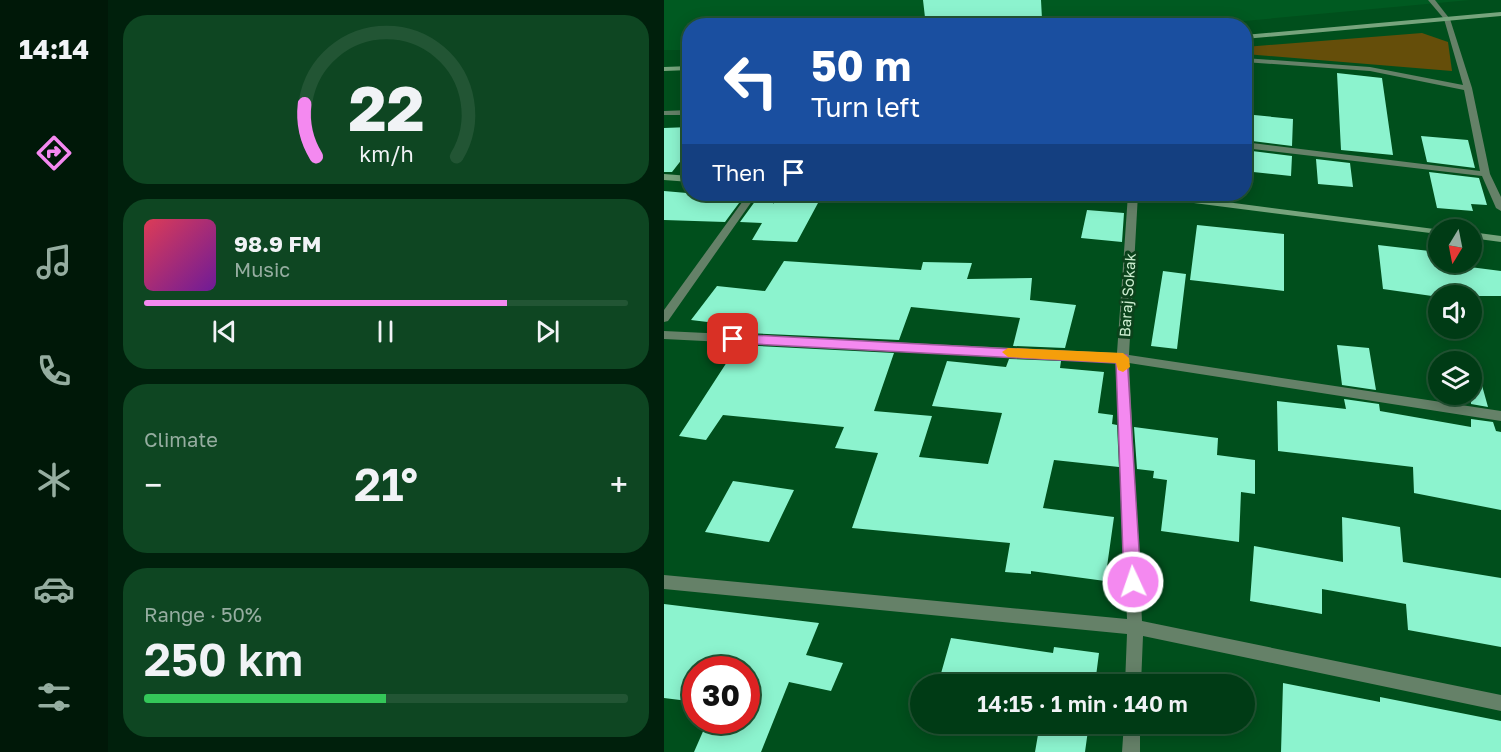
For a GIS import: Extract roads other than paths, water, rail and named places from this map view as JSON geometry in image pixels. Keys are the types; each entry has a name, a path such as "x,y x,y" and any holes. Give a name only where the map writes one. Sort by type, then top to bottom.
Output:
{"street":[{"path":"1431,0 1447,19 1468,88 1485,174 1501,208"},
{"path":"1252,36 1501,14"},
{"path":"1252,61 1370,69 1468,88"},
{"path":"664,69 682,68"},
{"path":"664,113 682,112"},
{"path":"1252,146 1485,174"},
{"path":"664,177 682,178"},
{"path":"664,318 747,201"},
{"name":"Baraj Sokak","path":"1133,201 1123,358 1135,627 1133,674"},
{"path":"1202,201 1428,230"},
{"path":"1482,237 1501,239"},
{"path":"664,335 1123,358 1501,416"},
{"path":"664,582 1135,627 1501,703"},
{"path":"1131,752 1132,734"}]}
